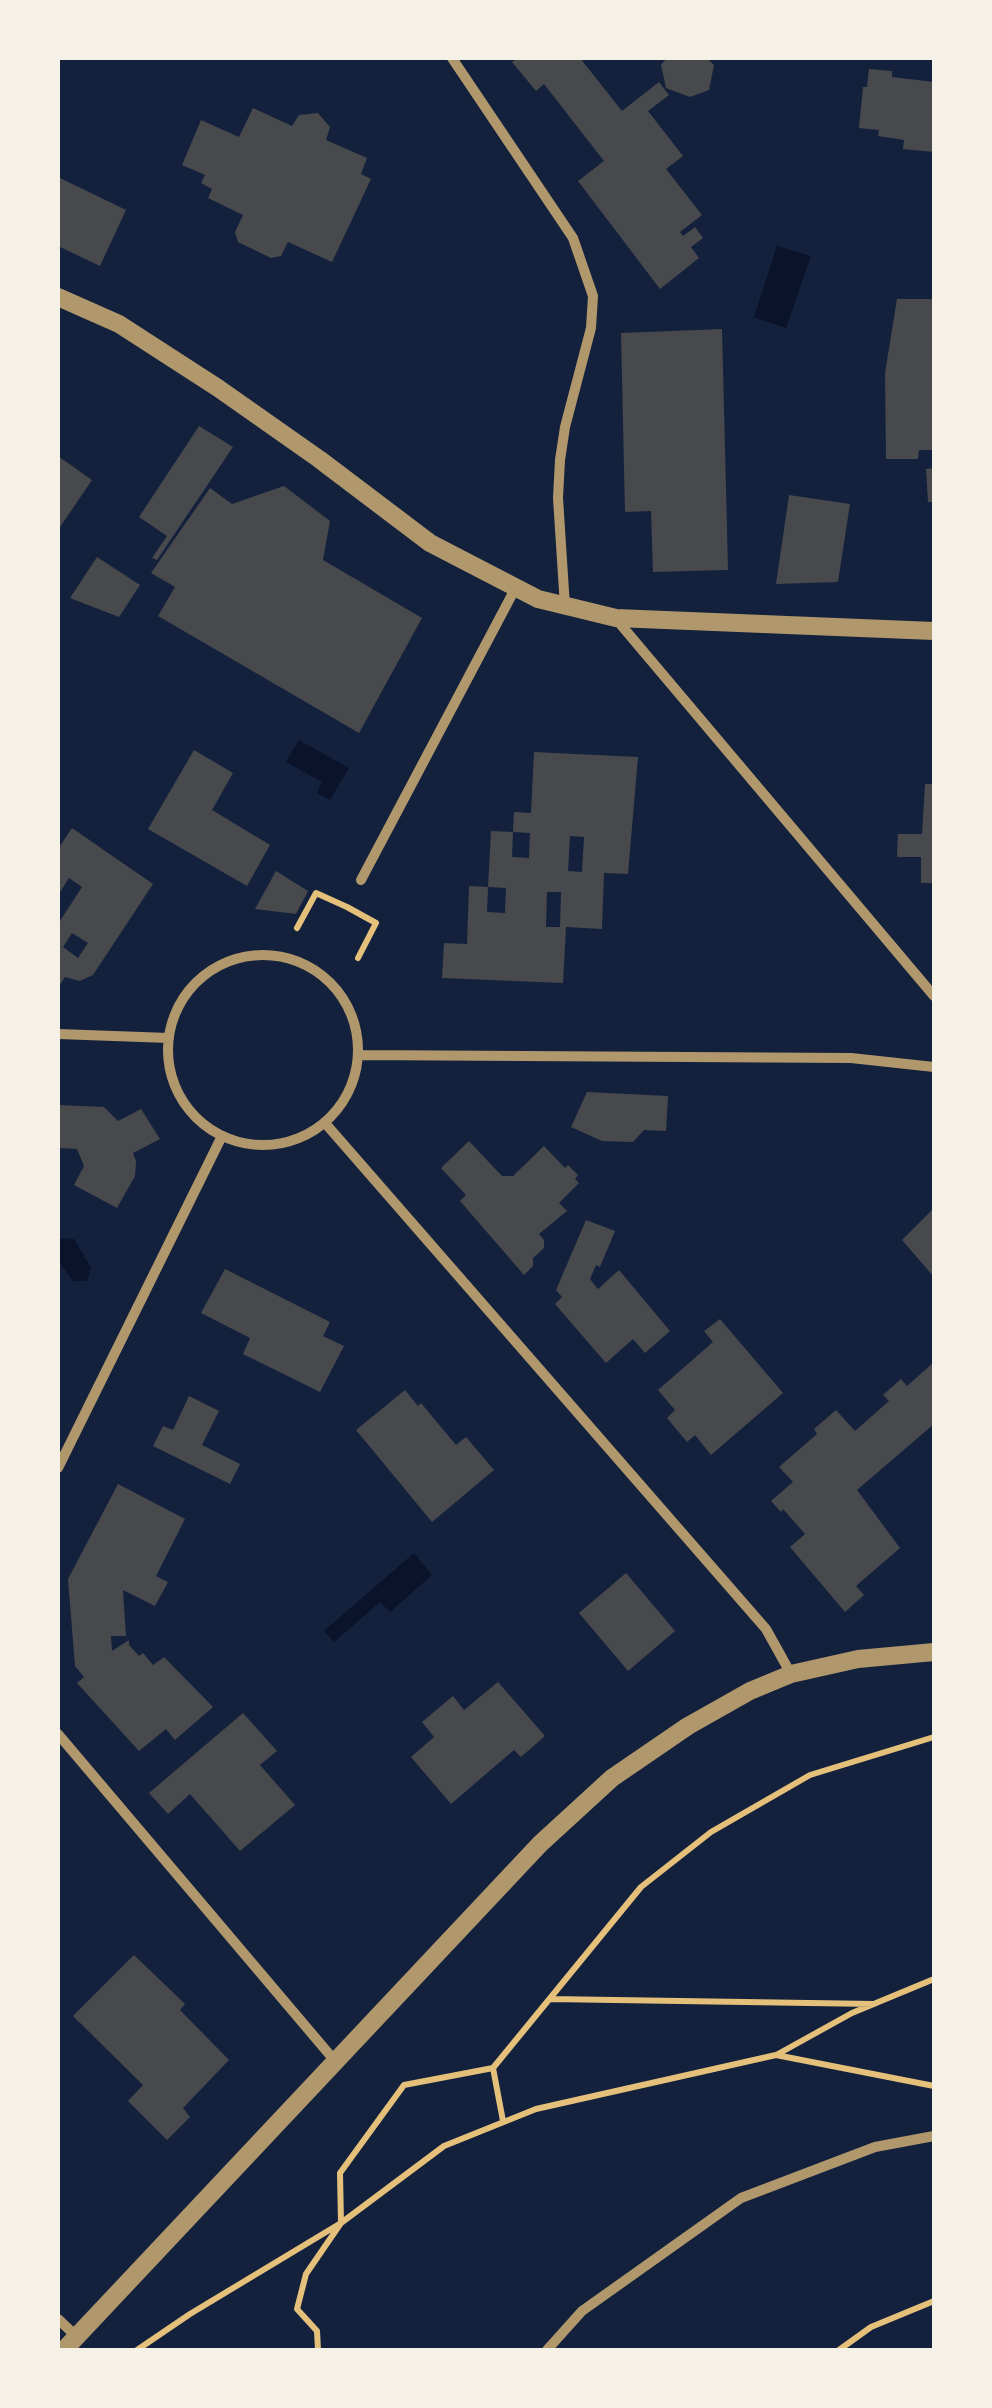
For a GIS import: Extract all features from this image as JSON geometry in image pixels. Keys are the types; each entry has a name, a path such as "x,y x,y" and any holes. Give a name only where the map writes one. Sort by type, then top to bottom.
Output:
{"street":[{"path":"452,58 573,238 593,296 591,328 560,460 558,498 565,608"},
{"path":"58,297 119,324 320,459 430,543 515,589 565,608 616,618 934,632"},
{"path":"362,880 515,589"},
{"path":"616,618 934,996"},
{"path":"266,954 310,966 331,983 349,1008 358,1054 355,1076 340,1106 325,1122 305,1136 284,1143 252,1145 222,1136 189,1109 169,1065 168,1038 176,1010 205,974 236,958 266,954"},
{"path":"58,1034 168,1038"},
{"path":"358,1054 851,1058 934,1067"},
{"path":"325,1122 766,1629 791,1674"},
{"path":"58,1468 222,1136"},
{"path":"58,2318 70,2343 584,1801 612,1778 688,1726 750,1691 791,1674 858,1660 934,1652"},
{"path":"58,1734 335,2061"},
{"path":"547,2350 582,2311 741,2198 876,2147 934,2136"}],"path":[{"path":"297,928 316,892 347,907 376,923 358,958"},
{"path":"318,2350 317,2331 297,2310 306,2274 341,2222 340,2173 404,2085 493,2068 641,1886 711,1832 810,1776 934,1737"},
{"path":"137,2350 341,2222 444,2146 536,2108 776,2056 852,2012 934,1979"},
{"path":"549,1999 874,2004"},
{"path":"776,2056 934,2086"},
{"path":"493,2068 504,2122"},
{"path":"840,2350 871,2327 934,2301"}],"water":[{"path":"777,246 811,256 786,328 754,317"},
{"path":"299,740 349,768 330,800 317,793 322,782 286,762"},
{"path":"58,1238 74,1239 91,1268 87,1281 73,1281 58,1261"},
{"path":"414,1553 432,1575 390,1612 380,1602 334,1642 324,1631"}],"building":[{"path":"518,58 580,58 622,111 659,82 669,95 648,111 683,156 666,169 702,215 680,232 683,236 695,227 703,238 691,247 699,258 660,289 578,181 604,161 544,84 536,91 512,62"},
{"path":"667,58 707,58 714,65 709,90 690,97 666,88 661,65"},
{"path":"869,69 892,71 892,77 934,82 934,152 903,149 904,140 878,136 879,130 859,128"},
{"path":"253,108 292,126 299,115 318,113 330,127 326,140 367,158 361,174 371,179 332,262 288,242 281,256 271,258 238,242 235,232 243,215 208,198 212,189 201,183 205,175 182,165 201,120 239,137"},
{"path":"58,177 126,210 100,266 58,246"},
{"path":"897,299 934,299 934,450 919,450 918,459 886,459 885,373"},
{"path":"722,329 728,570 653,572 651,511 625,512 621,333"},
{"path":"199,426 233,447 157,560 152,558 167,536 139,517"},
{"path":"58,456 92,480 58,530"},
{"path":"934,468 934,502 928,502 926,469"},
{"path":"284,486 330,521 323,560 422,618 359,733 158,616 175,587 151,573 210,488 232,504"},
{"path":"789,495 850,504 838,582 776,584"},
{"path":"97,557 140,585 119,617 70,598"},
{"path":"194,750 233,773 212,810 270,845 247,886 148,829"},
{"path":"534,752 638,757 628,874 604,873 602,929 566,927 563,983 442,978 444,943 467,944 469,886 488,887 491,831 513,832 514,812 531,813","holes":["513,832 530,833 529,858 512,857","570,836 584,837 582,872 568,871","488,887 506,888 505,913 487,912","547,892 561,892 560,927 546,927"]},
{"path":"925,784 934,784 934,883 921,883 921,857 897,857 898,834 922,834"},
{"path":"72,828 153,884 93,975 80,981 65,977 58,988 58,924 82,887 69,878 58,895 58,849","holes":["72,933 88,943 78,958 63,947"]},
{"path":"276,871 308,891 296,914 255,909"},
{"path":"587,1092 668,1096 666,1131 644,1130 633,1142 602,1141 571,1127"},
{"path":"58,1105 104,1107 118,1121 141,1109 160,1139 133,1153 135,1176 117,1208 74,1185 84,1166 77,1149 58,1148"},
{"path":"469,1141 502,1176 513,1176 544,1146 565,1168 568,1165 578,1175 575,1179 579,1183 559,1203 567,1211 539,1234 544,1248 524,1275 460,1201 466,1195 441,1168"},
{"path":"934,1208 934,1277 902,1240"},
{"path":"586,1220 615,1231 600,1267 596,1265 590,1279 598,1289 619,1270 670,1331 645,1353 633,1339 606,1363 555,1304 562,1297 556,1290"},
{"path":"225,1269 330,1322 323,1336 344,1346 320,1392 243,1354 250,1338 201,1313"},
{"path":"720,1319 783,1393 711,1455 695,1435 687,1442 667,1418 675,1410 658,1390 713,1342 704,1331"},
{"path":"934,1362 934,1424 857,1490 900,1548 856,1586 864,1595 845,1612 790,1547 805,1534 771,1501 793,1482 779,1467 817,1434 814,1429 836,1410 855,1431 889,1401 883,1395 901,1379 907,1386"},
{"path":"405,1390 456,1445 466,1437 494,1470 432,1522 356,1430"},
{"path":"189,1396 219,1411 202,1445 240,1464 230,1484 153,1446 163,1426 173,1430"},
{"path":"118,1484 185,1519 156,1576 168,1582 155,1606 123,1590 126,1636 111,1636 112,1651 129,1640 139,1656 143,1653 153,1665 164,1657 213,1707 175,1740 166,1729 139,1751 77,1683 84,1677 75,1666 68,1579"},
{"path":"626,1573 675,1631 628,1671 579,1613"},
{"path":"498,1682 545,1736 521,1757 514,1750 451,1804 411,1757 434,1737 422,1722 453,1696 464,1710"},
{"path":"243,1713 277,1751 260,1765 295,1805 240,1851 190,1794 168,1814 149,1793"},
{"path":"134,1955 185,2004 180,2010 229,2060 183,2108 190,2117 167,2140 128,2101 143,2085 73,2016"}]}
